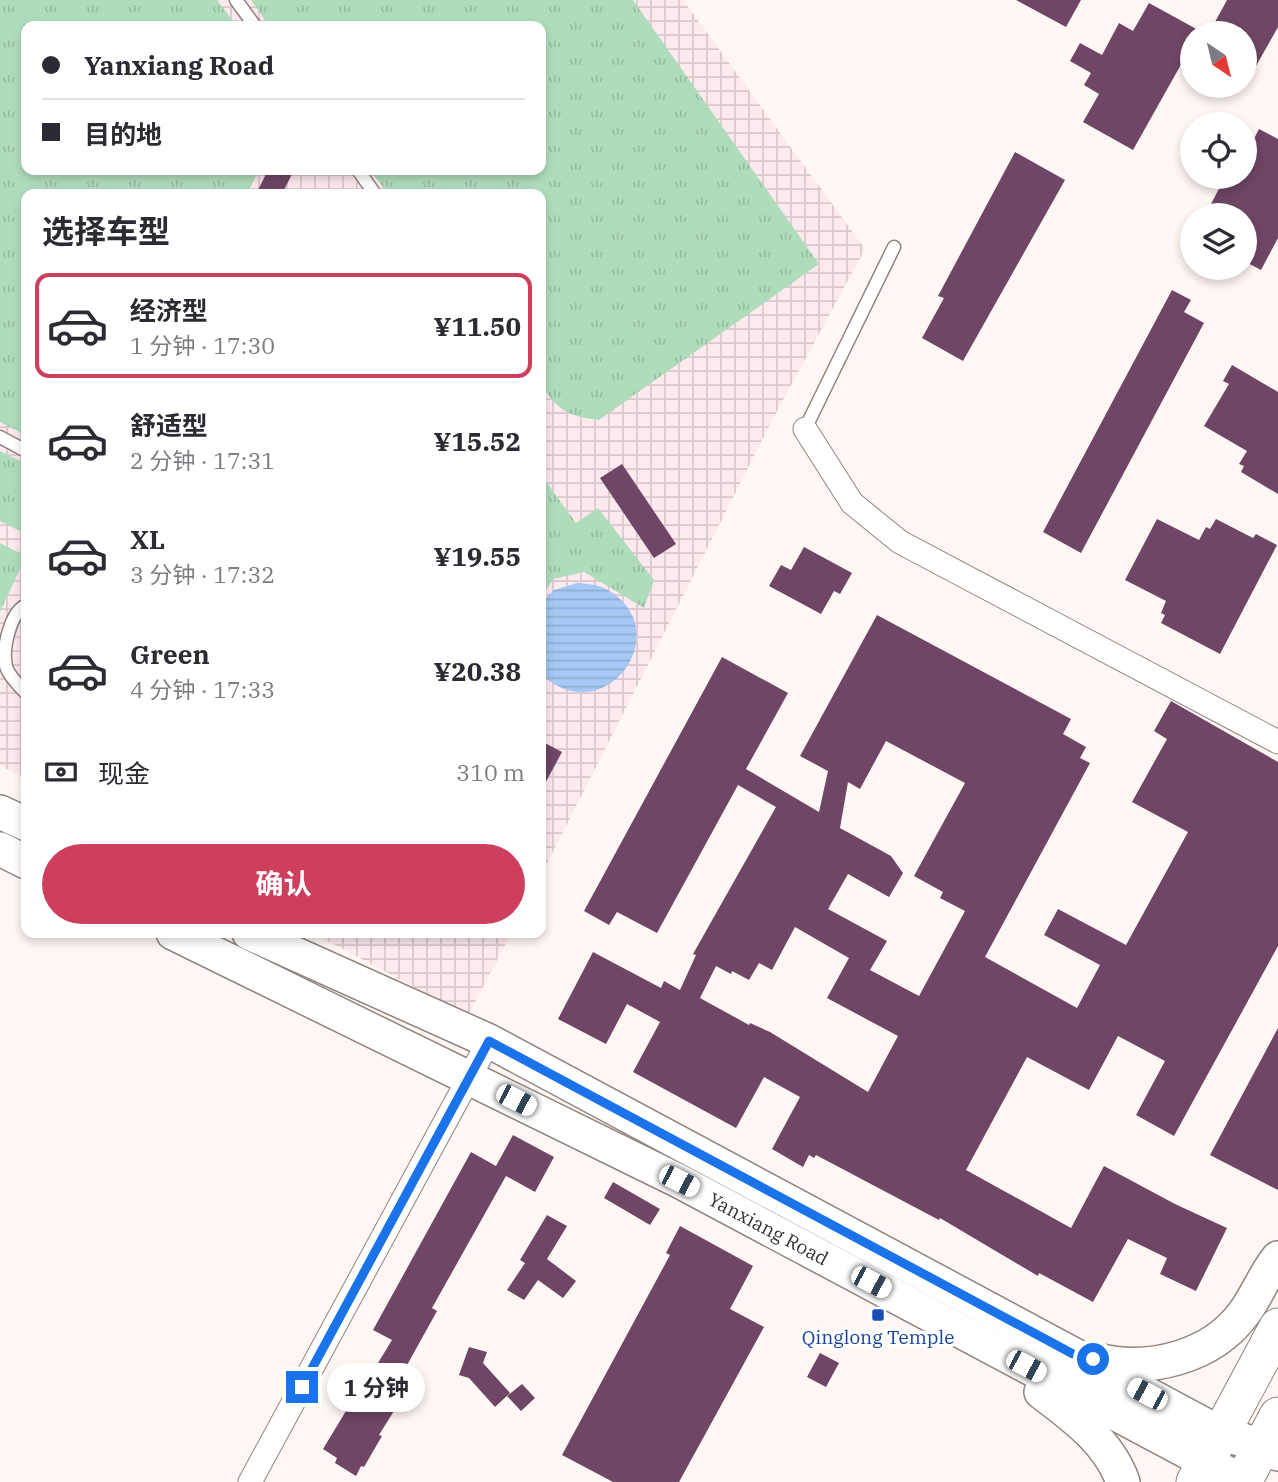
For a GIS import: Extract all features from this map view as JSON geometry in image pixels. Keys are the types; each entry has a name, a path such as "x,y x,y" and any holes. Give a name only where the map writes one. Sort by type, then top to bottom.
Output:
{"main road":[{"path":"0,812 21,822"},
{"path":"0,849 21,860"},
{"name":"Yanxiang Road","path":"183,938 679,1181 1207,1459 1243,1482"},
{"name":"Yanxiang Road","path":"260,938 489,1041 1073,1354 1207,1459"},
{"path":"1073,1354 1113,1364 1138,1365 1204,1349 1234,1326 1278,1258"},
{"path":"1207,1459 1278,1327"},
{"path":"958,1329 1081,1423 1100,1442 1123,1482"},
{"path":"1243,1482 1273,1439"},
{"name":"Yanxiang Road","path":"1207,1459 1273,1439"}],"street":[{"path":"805,429 852,503 900,542 1278,742"},
{"path":"250,1482 489,1041"}],"lane":[{"path":"236,0 251,21"},
{"path":"805,429 894,247"},
{"path":"0,437 21,448"},
{"path":"21,608 6,634 6,667 21,686"}],"shaded area":[{"path":"0,0 683,0 865,249 775,415 546,865 546,189 21,189 21,776 0,765"},
{"path":"322,938 508,938 468,1016"}],"green space":[{"path":"0,0 217,0 233,21 21,21 21,175 256,175 250,189 21,189 21,432 0,422"},
{"path":"251,0 633,0 819,264 599,420 571,414 553,401 546,392 546,189 384,189 374,175 546,175 546,21 266,21"},
{"path":"0,451 21,462 21,532 0,521"},
{"path":"546,482 576,523 598,508 654,580 644,608 584,572 553,579 546,590"},
{"path":"0,543 21,554 21,567 0,612"}],"water":[{"path":"577,583 594,585 604,588 626,605 636,626 635,648 626,669 610,684 589,692 566,689 546,677 546,598 554,590"}],"building":[{"path":"1016,0 1081,0 1066,27"},
{"path":"1227,0 1278,0 1278,27 1257,64 1257,21 1216,21"},
{"path":"1149,3 1182,21 1180,66 1133,150 1083,122 1099,94 1084,85 1091,73 1070,61 1080,43 1102,55 1119,23 1133,31"},
{"path":"1259,129 1278,139 1278,238 1261,270 1257,268 1257,203 1212,203 1219,189 1257,189"},
{"path":"1015,152 1065,180 963,361 922,338 944,298 938,296"},
{"path":"266,175 292,175 284,189 258,189"},
{"path":"1172,290 1191,300 1184,312 1204,323 1081,553 1043,532"},
{"path":"1232,365 1278,392 1278,494 1241,472 1244,466 1239,464 1247,451 1204,426 1229,384 1223,381"},
{"path":"622,464 676,544 654,558 600,478"},
{"path":"1157,519 1199,540 1206,527 1210,529 1216,519 1253,538 1256,534 1277,545 1220,654 1161,623 1165,615 1161,613 1166,601 1125,580"},
{"path":"804,547 852,573 840,594 834,591 821,614 769,586 781,565 791,570"},
{"path":"877,615 1071,719 1063,734 1086,747 1080,758 1090,763 985,957 1077,1008 1100,965 1044,935 1058,909 1126,945 1188,832 1132,802 1167,739 1154,731 1171,701 1278,762 1278,946 1174,1136 1136,1115 1165,1061 1118,1036 1089,1090 1027,1057 966,1170 1071,1228 1104,1166 1227,1228 1196,1291 1160,1274 1167,1258 1128,1239 1093,1302 1039,1273 1038,1276 940,1218 939,1220 816,1155 814,1158 809,1155 803,1167 772,1149 800,1097 764,1077 736,1128 633,1072 660,1022 627,1004 606,1044 558,1019 593,952 661,988 664,981 680,990 696,955 693,954 776,807 738,785 657,933 617,912 609,925 584,911 722,657 788,693 746,769 819,812 828,771 800,756","holes":["886,741 965,783 914,876 943,892 940,898 965,911 919,996 870,970 887,941 828,909 848,874 889,897 903,873 891,856 840,828 848,782 860,789","795,927 849,958 827,998 898,1036 868,1092 770,1032 750,1023 749,1025 700,998 716,966 749,980 759,963 772,970"]},
{"path":"546,744 562,752 546,782"},
{"path":"1278,1028 1278,1190 1210,1155"},
{"path":"513,1135 554,1157 535,1192 506,1176 432,1308 437,1311 401,1376 408,1380 403,1387 407,1390 379,1435 382,1436 364,1467 361,1466 356,1476 335,1463 337,1458 323,1449 355,1396 351,1394 364,1372 370,1376 392,1340 373,1330 471,1152 496,1166"},
{"path":"613,1182 660,1209 650,1225 604,1198"},
{"path":"547,1215 567,1226 547,1259 576,1281 563,1298 538,1280 524,1300 507,1290 525,1263 520,1260"},
{"path":"680,1226 753,1266 730,1309 764,1327 679,1482 613,1482 562,1455 670,1255 666,1253"},
{"path":"469,1347 487,1352 483,1363 510,1393 495,1407 469,1378 459,1375"},
{"path":"820,1353 839,1363 826,1387 807,1377"},
{"path":"522,1384 535,1398 521,1411 507,1396"}],"place":[{"name":"Qinglong Temple","path":"878,1315"}],"route":[{"path":"302,1387 489,1041 1073,1354 1093,1359"}]}
